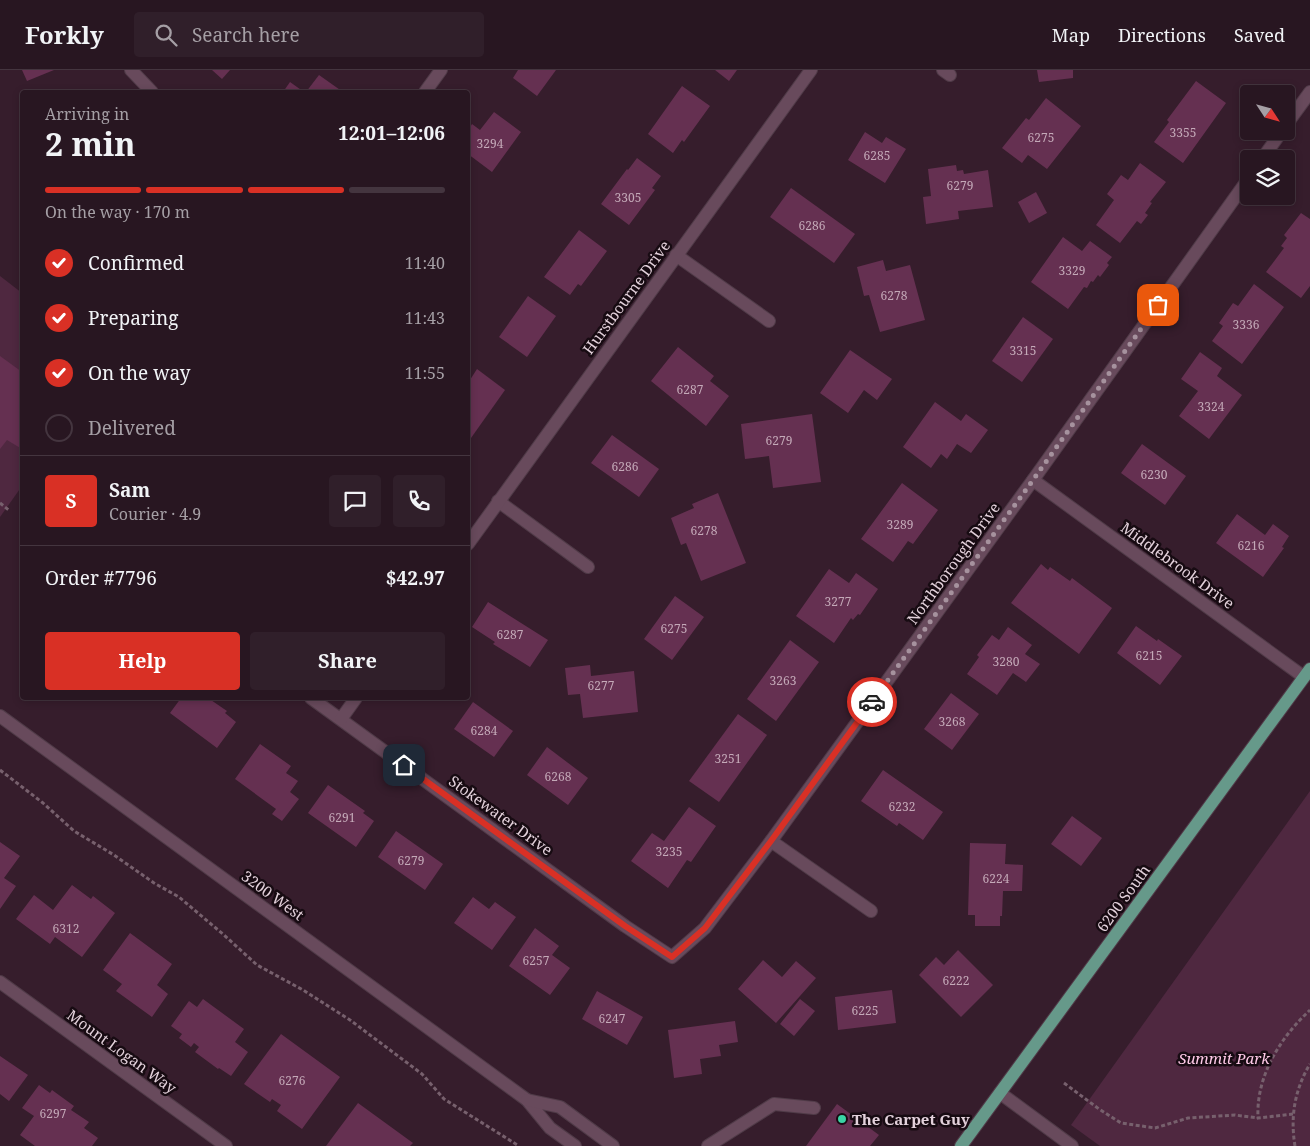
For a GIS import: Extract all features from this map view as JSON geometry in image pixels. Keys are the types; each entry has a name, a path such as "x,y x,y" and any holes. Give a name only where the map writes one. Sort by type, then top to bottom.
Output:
{"main road":[{"name":"6200 South","path":"961,1146 1307,673"}],"street":[{"path":"131,70 150,90"},
{"path":"426,90 441,70"},
{"name":"Hurstbourne Drive","path":"470,541 811,70"},
{"path":"1295,113 1310,92"},
{"name":"Northborough Drive","path":"672,957 705,928 771,841 1240,191"},
{"path":"676,255 769,321"},
{"name":"Middlebrook Drive","path":"1033,480 1307,673"},
{"path":"498,501 588,567"},
{"name":"Stokewater Drive","path":"314,700 625,926 672,957"},
{"path":"341,719 355,700"},
{"name":"3200 West","path":"0,716 528,1100 550,1128 575,1146"},
{"path":"771,841 871,911"},
{"name":"Mount Logan Way","path":"0,982 226,1146"},
{"path":"1000,1093 1072,1146"},
{"name":"3200 West","path":"528,1100 560,1107 613,1146"},
{"path":"708,1146 774,1104 814,1108"}],"path":[{"path":"0,503 10,511"},
{"path":"0,770 74,831 179,897 257,965 303,990 350,1020 422,1074 444,1099 519,1146"},
{"path":"1258,1118 1261,1090 1271,1059 1282,1040 1310,1010"},
{"path":"1295,1146 1292,1128 1297,1092 1310,1064"},
{"path":"1064,1083 1121,1123 1155,1128 1188,1118 1235,1115 1258,1118 1293,1114"}],"green space":[{"path":"0,276 20,291 20,489 0,517"},
{"name":"Summit Park","path":"1310,791 1310,1146 1100,1146 1071,1125"}],"building":[{"path":"22,70 54,70 27,81"},
{"path":"212,70 230,70 222,79"},
{"path":"518,70 556,70 537,96 513,78"},
{"path":"715,70 737,70 729,81"},
{"path":"1037,70 1073,70 1073,78 1039,82"},
{"path":"319,75 340,90 308,90"},
{"path":"1196,81 1226,103 1183,163 1154,142 1169,122 1167,120"},
{"path":"290,82 301,90 284,90"},
{"path":"682,86 710,106 684,142 682,140 673,153 648,134"},
{"path":"1046,98 1081,126 1047,169 1028,155 1022,163 1002,148 1026,118 1029,120"},
{"path":"494,112 521,132 492,172 470,156 470,128 472,124 480,130"},
{"path":"865,132 882,143 886,137 906,149 885,183 848,160"},
{"path":"637,158 661,176 652,188 655,190 629,225 601,204"},
{"path":"1140,163 1166,182 1150,202 1152,203 1145,213 1148,215 1141,224 1137,221 1120,243 1096,225 1114,200 1107,194 1121,175 1128,180"},
{"path":"956,165 957,171 963,170 964,174 988,170 993,207 958,211 959,219 926,224 923,197 931,196 928,169"},
{"path":"791,188 855,234 834,263 770,217"},
{"path":"1036,192 1047,213 1029,223 1018,202"},
{"path":"1301,213 1310,219 1310,286 1301,298 1266,272 1284,248 1281,246 1287,238 1284,235"},
{"path":"579,230 607,251 581,286 578,284 570,295 544,277"},
{"path":"1063,237 1082,251 1090,241 1112,257 1107,263 1109,265 1100,277 1098,275 1087,288 1084,287 1068,309 1031,282"},
{"path":"883,260 886,271 910,265 925,320 880,332 869,295 864,296 857,267"},
{"path":"1254,284 1284,307 1242,364 1212,341 1223,326 1219,323 1233,303 1238,306"},
{"path":"528,296 556,316 527,357 499,337"},
{"path":"1023,317 1053,339 1022,382 992,361"},
{"path":"678,347 714,376 710,381 729,396 706,426 651,381"},
{"path":"850,350 892,379 877,400 864,390 848,413 820,393"},
{"path":"1200,352 1222,368 1217,376 1242,395 1209,439 1179,416 1198,391 1181,379"},
{"path":"0,356 20,371 20,448 7,440 0,449"},
{"path":"477,369 505,390 471,438 470,437 470,380"},
{"path":"935,402 961,421 966,414 988,430 971,453 957,444 947,459 941,454 931,468 903,447"},
{"path":"812,414 821,482 773,488 769,456 745,459 741,424"},
{"path":"612,435 659,469 639,497 591,463"},
{"path":"1142,444 1186,476 1165,505 1121,473"},
{"path":"902,483 938,510 913,544 908,541 893,562 861,539"},
{"path":"718,493 746,563 701,581 686,543 681,545 671,518 694,508 692,504"},
{"path":"1237,514 1265,535 1273,524 1289,536 1282,547 1284,548 1263,577 1216,543"},
{"path":"1041,564 1048,570 1050,567 1070,581 1072,578 1112,608 1079,654 1011,603"},
{"path":"829,569 849,583 856,573 878,589 860,615 858,614 853,620 851,618 834,643 796,616"},
{"path":"675,596 704,617 672,660 644,639"},
{"path":"488,602 548,640 530,667 493,644 495,642 472,627"},
{"path":"1136,626 1182,656 1160,685 1117,653"},
{"path":"1008,627 1032,645 1025,654 1040,664 1026,682 1013,673 997,695 967,674 979,657 977,655 992,635 999,640"},
{"path":"790,640 819,662 776,721 747,699"},
{"path":"590,665 591,676 634,671 638,712 583,718 580,694 568,695 565,668"},
{"path":"951,693 979,714 952,750 924,729"},
{"path":"180,700 211,700 227,711 225,713 236,722 217,748 170,713"},
{"path":"473,702 513,731 494,757 454,729"},
{"path":"738,714 767,735 719,802 689,781"},
{"path":"260,744 291,766 286,773 298,781 290,792 299,799 282,821 272,814 276,809 235,779"},
{"path":"547,747 588,778 568,805 527,775"},
{"path":"883,770 943,812 923,840 899,823 897,826 861,801"},
{"path":"328,785 365,811 363,813 374,821 356,847 308,813"},
{"path":"689,807 716,826 691,862 687,860 668,888 631,861 652,833 664,841"},
{"path":"1072,816 1102,838 1081,866 1051,844"},
{"path":"396,831 443,864 425,890 378,857"},
{"path":"0,842 20,856 4,878 16,886 0,909"},
{"path":"970,843 1006,844 1005,864 1023,865 1022,891 1003,891 1000,926 975,926 975,915 968,915"},
{"path":"72,885 91,899 93,896 115,913 82,957 55,937 50,944 16,919 34,895 53,910"},
{"path":"473,897 489,909 495,902 516,917 492,950 454,923"},
{"path":"535,928 559,946 552,955 570,968 550,995 509,966"},
{"path":"130,933 172,964 157,985 168,994 152,1017 116,991 122,984 103,970"},
{"path":"958,950 993,985 961,1017 919,975 936,957 944,965"},
{"path":"763,960 782,977 796,961 816,978 776,1023 738,989"},
{"path":"892,990 896,1023 838,1030 835,997"},
{"path":"597,991 643,1017 627,1045 582,1019"},
{"path":"203,999 244,1029 235,1042 248,1052 231,1076 195,1052 199,1047 194,1043 191,1047 179,1038 182,1034 171,1026 189,1001 197,1007"},
{"path":"800,999 815,1011 794,1036 780,1024"},
{"path":"735,1021 738,1042 719,1045 721,1056 700,1059 702,1074 674,1078 668,1030"},
{"path":"281,1034 340,1077 302,1129 277,1111 281,1105 272,1099 270,1102 244,1084"},
{"path":"0,1056 28,1075 9,1101 0,1094"},
{"path":"39,1085 50,1093 52,1090 74,1106 71,1110 89,1122 84,1128 98,1138 92,1146 35,1146 20,1135 34,1116 22,1108"},
{"path":"358,1103 413,1143 410,1146 326,1146"},
{"name":"The Carpet Guy","path":"837,1104 879,1135 870,1146 806,1146"}],"way so far":[{"path":"872,702 1158,305"}],"place":[{"name":"The Carpet Guy","path":"842,1119"}],"route":[{"path":"404,765 625,926 672,957 705,928 872,702"}]}
